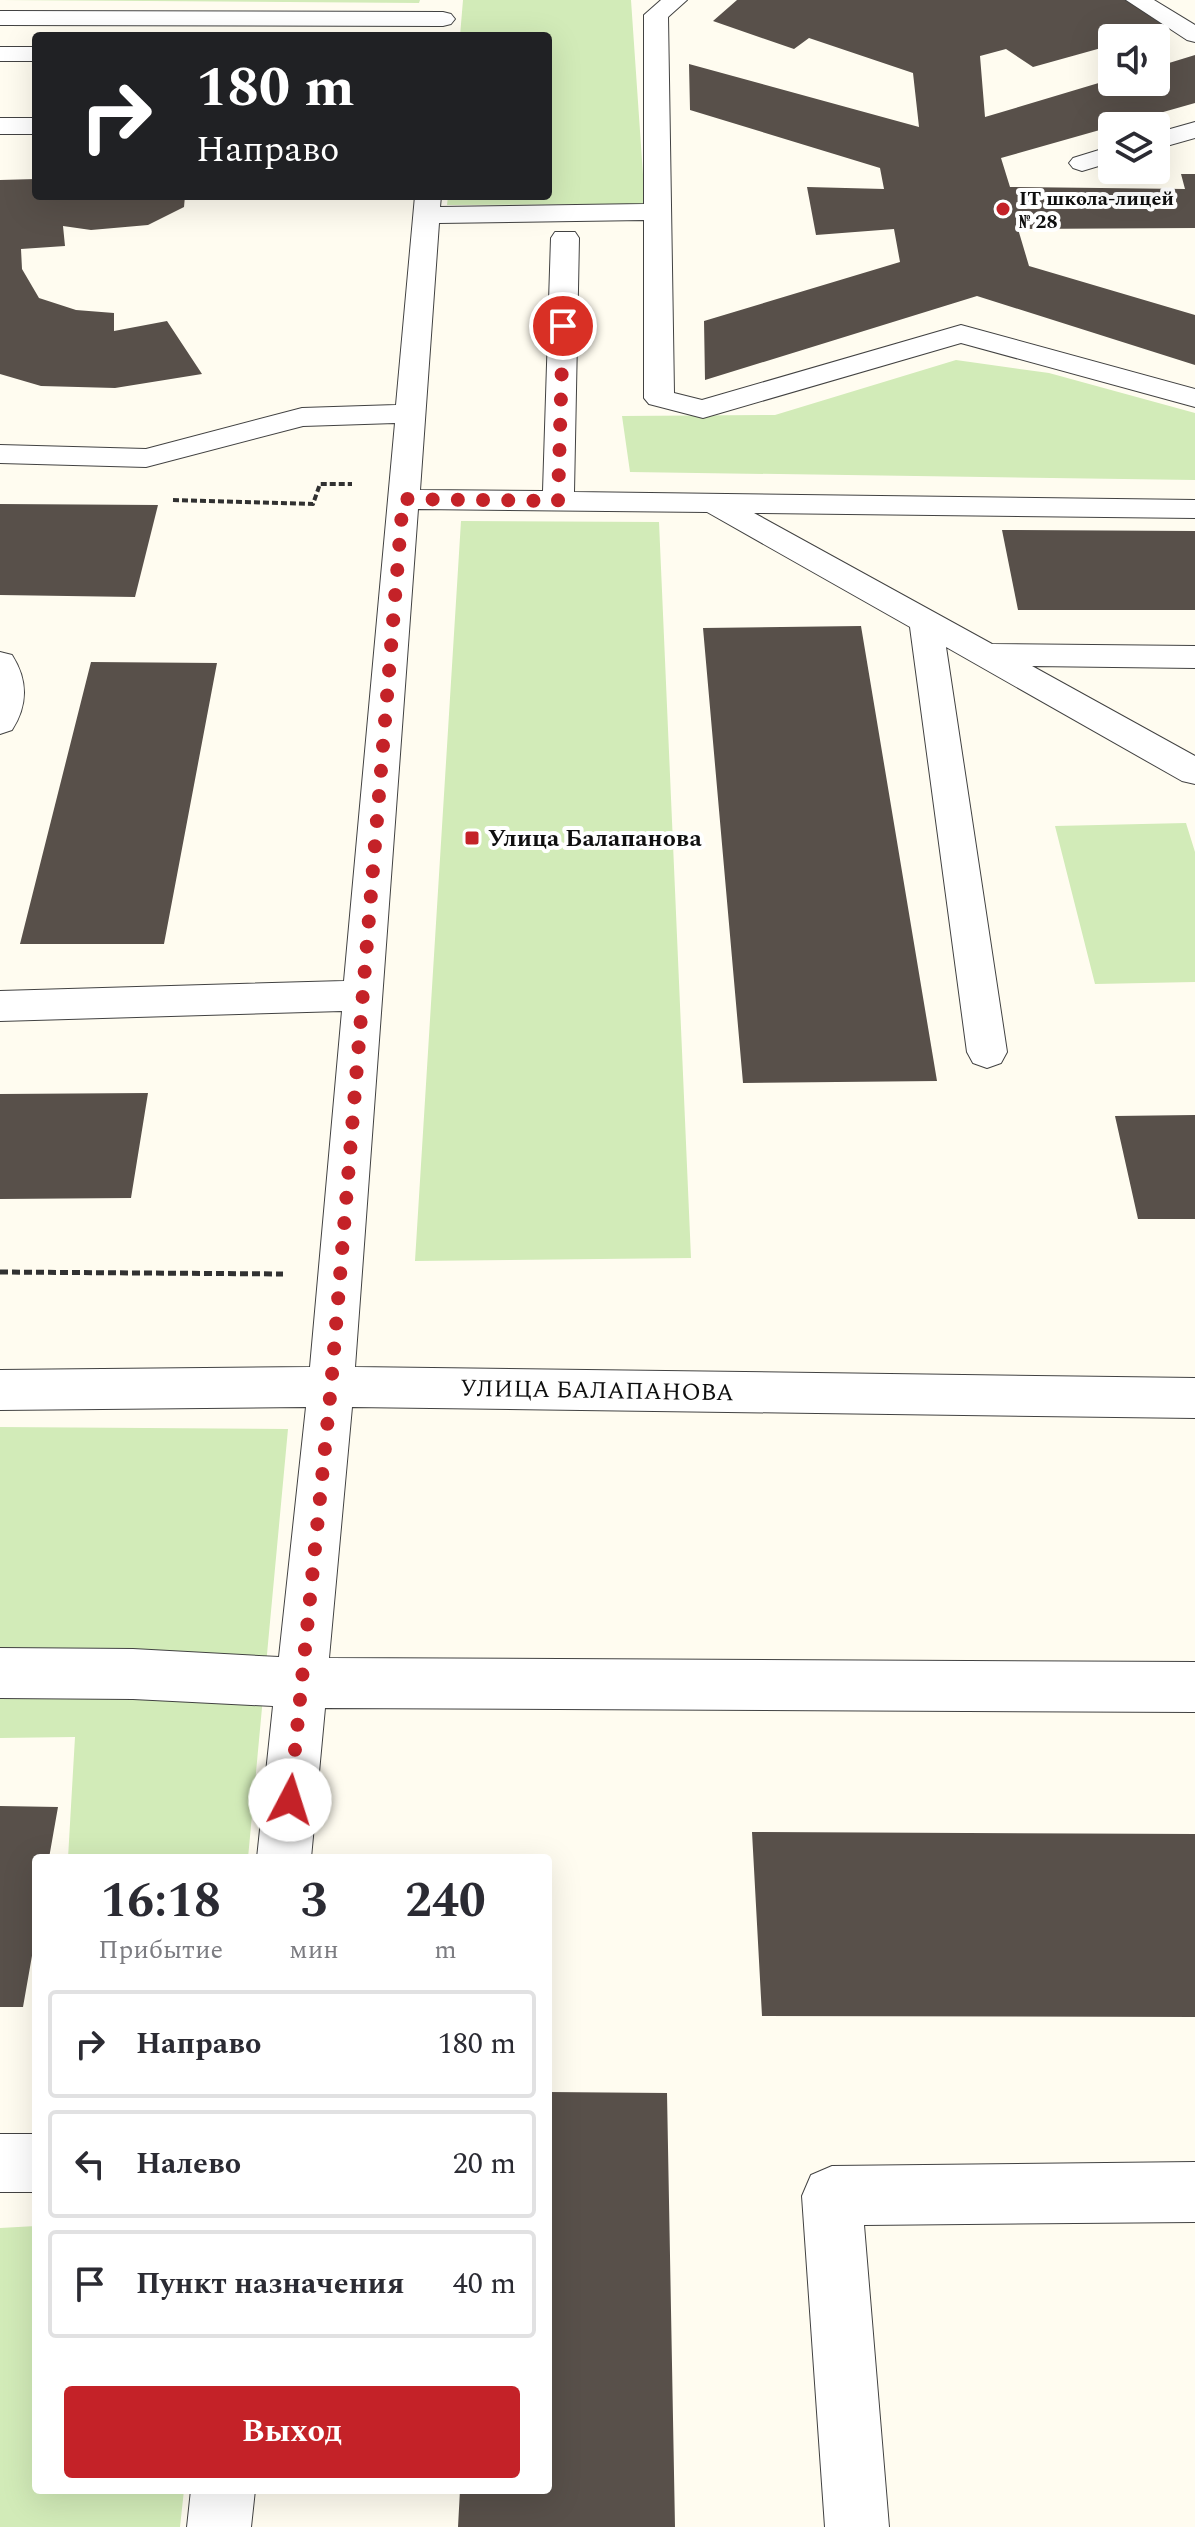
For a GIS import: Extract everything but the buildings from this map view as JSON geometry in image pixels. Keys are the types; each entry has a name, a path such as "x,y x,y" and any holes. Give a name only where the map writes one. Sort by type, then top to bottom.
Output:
{"street":[{"path":"675,0 656,15 659,398 703,409 961,334 1195,398"},
{"path":"1138,0 1195,35"},
{"path":"0,18 443,18"},
{"path":"0,54 32,54"},
{"path":"0,126 32,126"},
{"path":"1170,137 1195,130"},
{"path":"1082,163 1098,158"},
{"path":"284,1854 331,1387 428,206 658,212"},
{"path":"558,501 565,238"},
{"path":"0,454 146,458 302,417 411,413"},
{"path":"404,491 558,501 1195,509"},
{"path":"713,503 1195,772"},
{"path":"926,624 987,1052"},
{"path":"983,655 1195,657"},
{"path":"0,663 9,688 0,722"},
{"path":"0,1006 363,995"},
{"name":"УЛИЦА БАЛАПАНОВА","path":"0,1390 331,1387 1195,1398"},
{"path":"0,1673 133,1674 302,1683 1195,1687"},
{"path":"0,2163 32,2163"},
{"path":"857,2527 832,2196 1195,2192"},
{"path":"219,2527 223,2494"}],"path":[{"path":"172,500 313,504 320,484 404,491"},
{"path":"0,1272 340,1274"}],"green space":[{"path":"0,0 420,0 419,3"},
{"path":"463,0 631,0 645,204 447,205 448,200 552,200 552,32 460,32"},
{"path":"956,360 1049,373 1195,413 1195,480 630,472 622,416 775,415"},
{"path":"461,521 659,522 691,1258 415,1261"},
{"path":"1186,823 1195,852 1195,982 1095,984 1055,826"},
{"path":"0,1427 288,1429 248,1854 68,1854 75,1737 0,1738"},
{"path":"32,2226 32,2494 184,2494 180,2527 0,2527 0,2228"}],"place":[{"name":"IT школа-лицей № 28","path":"1003,209"},
{"name":"Улица Балапанова","path":"472,838"}],"route":[{"path":"290,1800 331,1387 403,499 558,501 563,326"}]}
